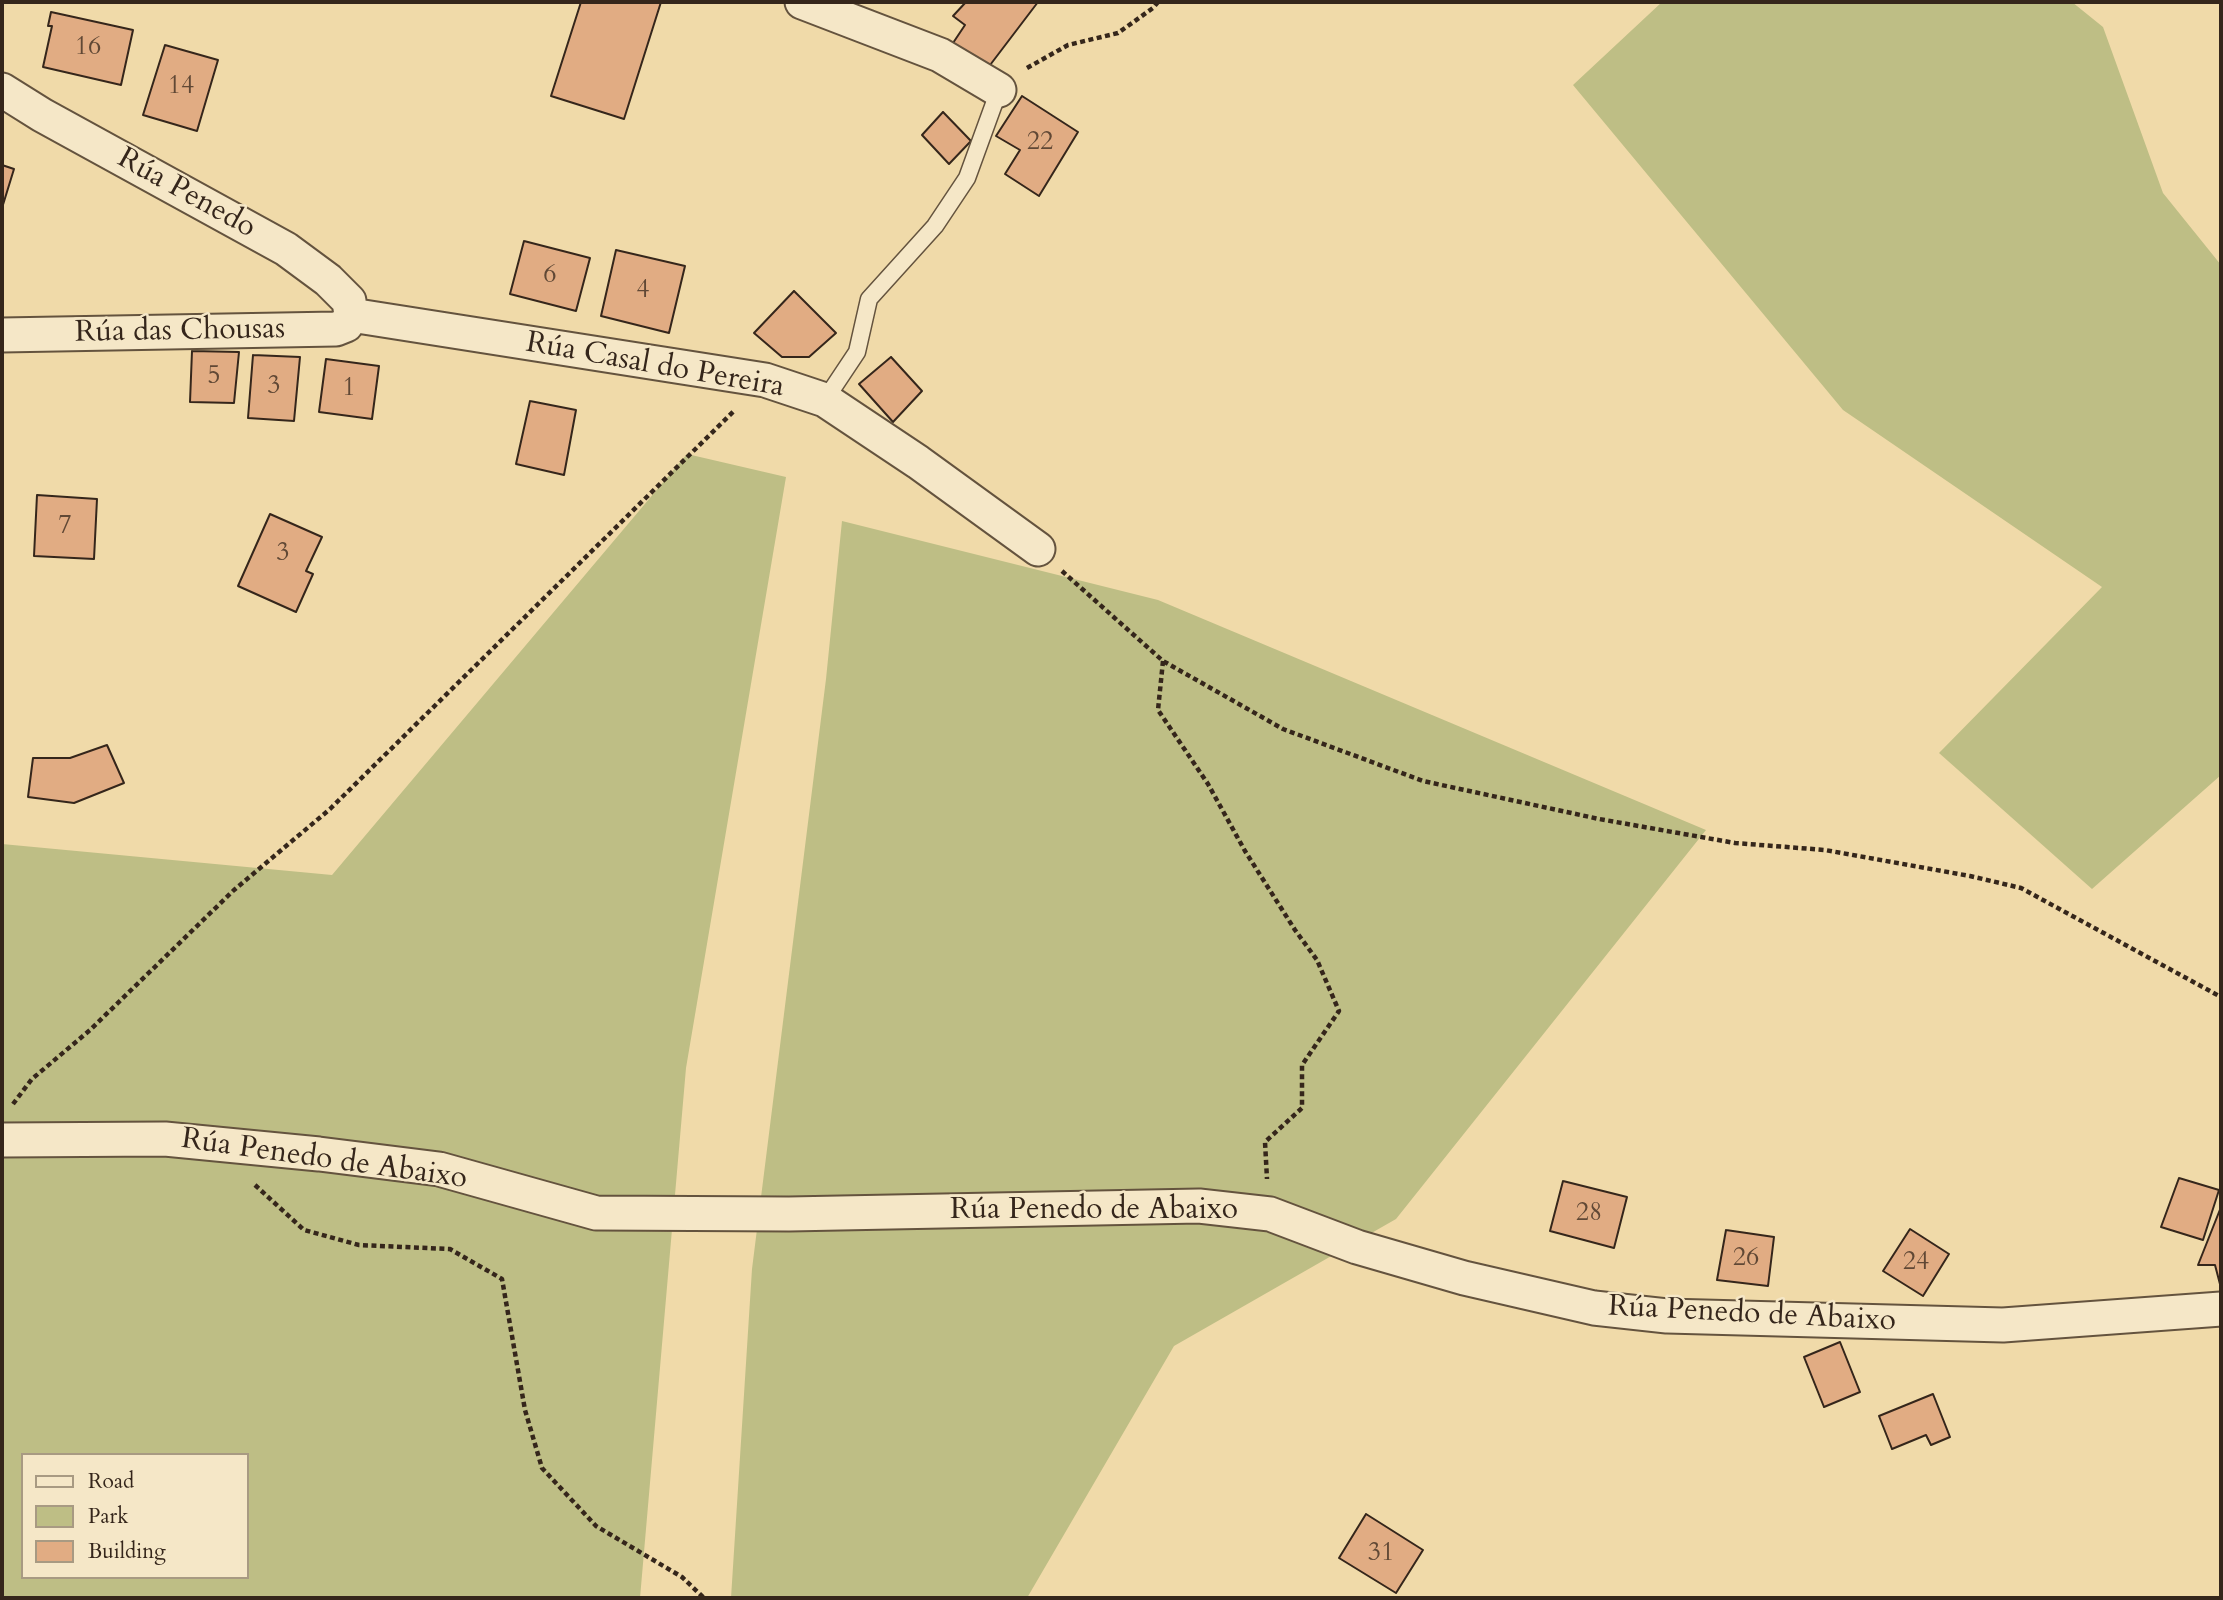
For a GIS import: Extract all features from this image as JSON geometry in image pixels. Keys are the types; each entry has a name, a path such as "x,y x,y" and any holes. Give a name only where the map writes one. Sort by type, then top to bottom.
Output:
{"street":[{"path":"802,2 940,55 999,90"},
{"name":"Rúa Penedo","path":"2,90 42,115 286,249 328,280 349,301 351,315"},
{"name":"Rúa Casal do Pereira","path":"351,315 765,380 825,400 918,462 1038,549"},
{"name":"Rúa das Chousas","path":"2,335 336,329 346,325 351,315"},
{"name":"Rúa Penedo de Abaixo","path":"2,1140 165,1139 319,1154 439,1169 596,1213 789,1214 1199,1206 1270,1214 1357,1247 1464,1278 1594,1308 1655,1314 2003,1325 2221,1309"}],"lane":[{"path":"825,400 857,352 869,299 935,226 967,178 999,90"}],"path":[{"path":"999,90 1023,70 1068,45 1118,33 1158,2"},
{"path":"9,1108 32,1079 90,1030 234,890 331,809 765,380"},
{"path":"1038,549 1163,661 1283,729 1423,781 1599,819 1735,843 1825,850 2021,888 2221,997"},
{"path":"1163,661 1158,710 1208,784 1245,851 1317,960 1339,1011 1302,1065 1302,1108 1265,1142 1270,1214"},
{"path":"248,1180 304,1230 359,1245 450,1249 502,1279 525,1410 542,1468 596,1526 682,1577 704,1598"}],"green space":[{"path":"1662,2 2072,2 2103,27 2163,193 2221,265 2221,775 2092,889 1939,753 2102,587 1843,410 1573,85"},
{"path":"687,454 786,477 686,1068 640,1598 2,1598 2,844 332,875"},
{"path":"842,521 1158,600 1706,830 1396,1219 1174,1346 1027,1598 731,1598 752,1269 826,679"}],"building":[{"path":"581,2 661,2 624,119 551,96"},
{"path":"966,2 1038,2 984,73 949,49 965,25 953,16"},
{"path":"51,12 133,30 121,85 43,67 52,26 48,26"},
{"path":"165,45 218,60 197,131 143,115"},
{"path":"1022,96 1078,132 1039,196 1005,174 1020,150 996,136"},
{"path":"943,112 971,141 949,164 922,135"},
{"path":"2,165 14,169 2,208"},
{"path":"524,241 590,258 576,311 510,294"},
{"path":"616,250 685,266 669,333 601,316"},
{"path":"794,291 836,333 809,357 782,357 754,333"},
{"path":"192,351 239,352 234,403 190,402"},
{"path":"253,355 300,357 294,421 248,418"},
{"path":"891,357 922,391 893,422 859,384"},
{"path":"326,359 379,366 372,419 319,412"},
{"path":"530,401 576,410 564,475 516,464"},
{"path":"37,495 97,499 94,559 34,556"},
{"path":"270,514 322,537 306,571 313,574 296,612 238,586"},
{"path":"107,745 124,783 74,803 28,797 33,758 70,758"},
{"path":"2179,1178 2219,1190 2203,1240 2161,1227"},
{"path":"1563,1181 1627,1197 1614,1248 1550,1231"},
{"path":"2221,1207 2221,1288 2215,1265 2198,1265"},
{"path":"1910,1229 1949,1254 1923,1296 1883,1271"},
{"path":"1726,1230 1774,1237 1768,1286 1717,1280"},
{"path":"1840,1342 1860,1392 1824,1407 1804,1357"},
{"path":"1933,1394 1950,1437 1931,1445 1926,1435 1892,1449 1879,1416"},
{"path":"1366,1514 1423,1550 1396,1593 1339,1558"}]}
